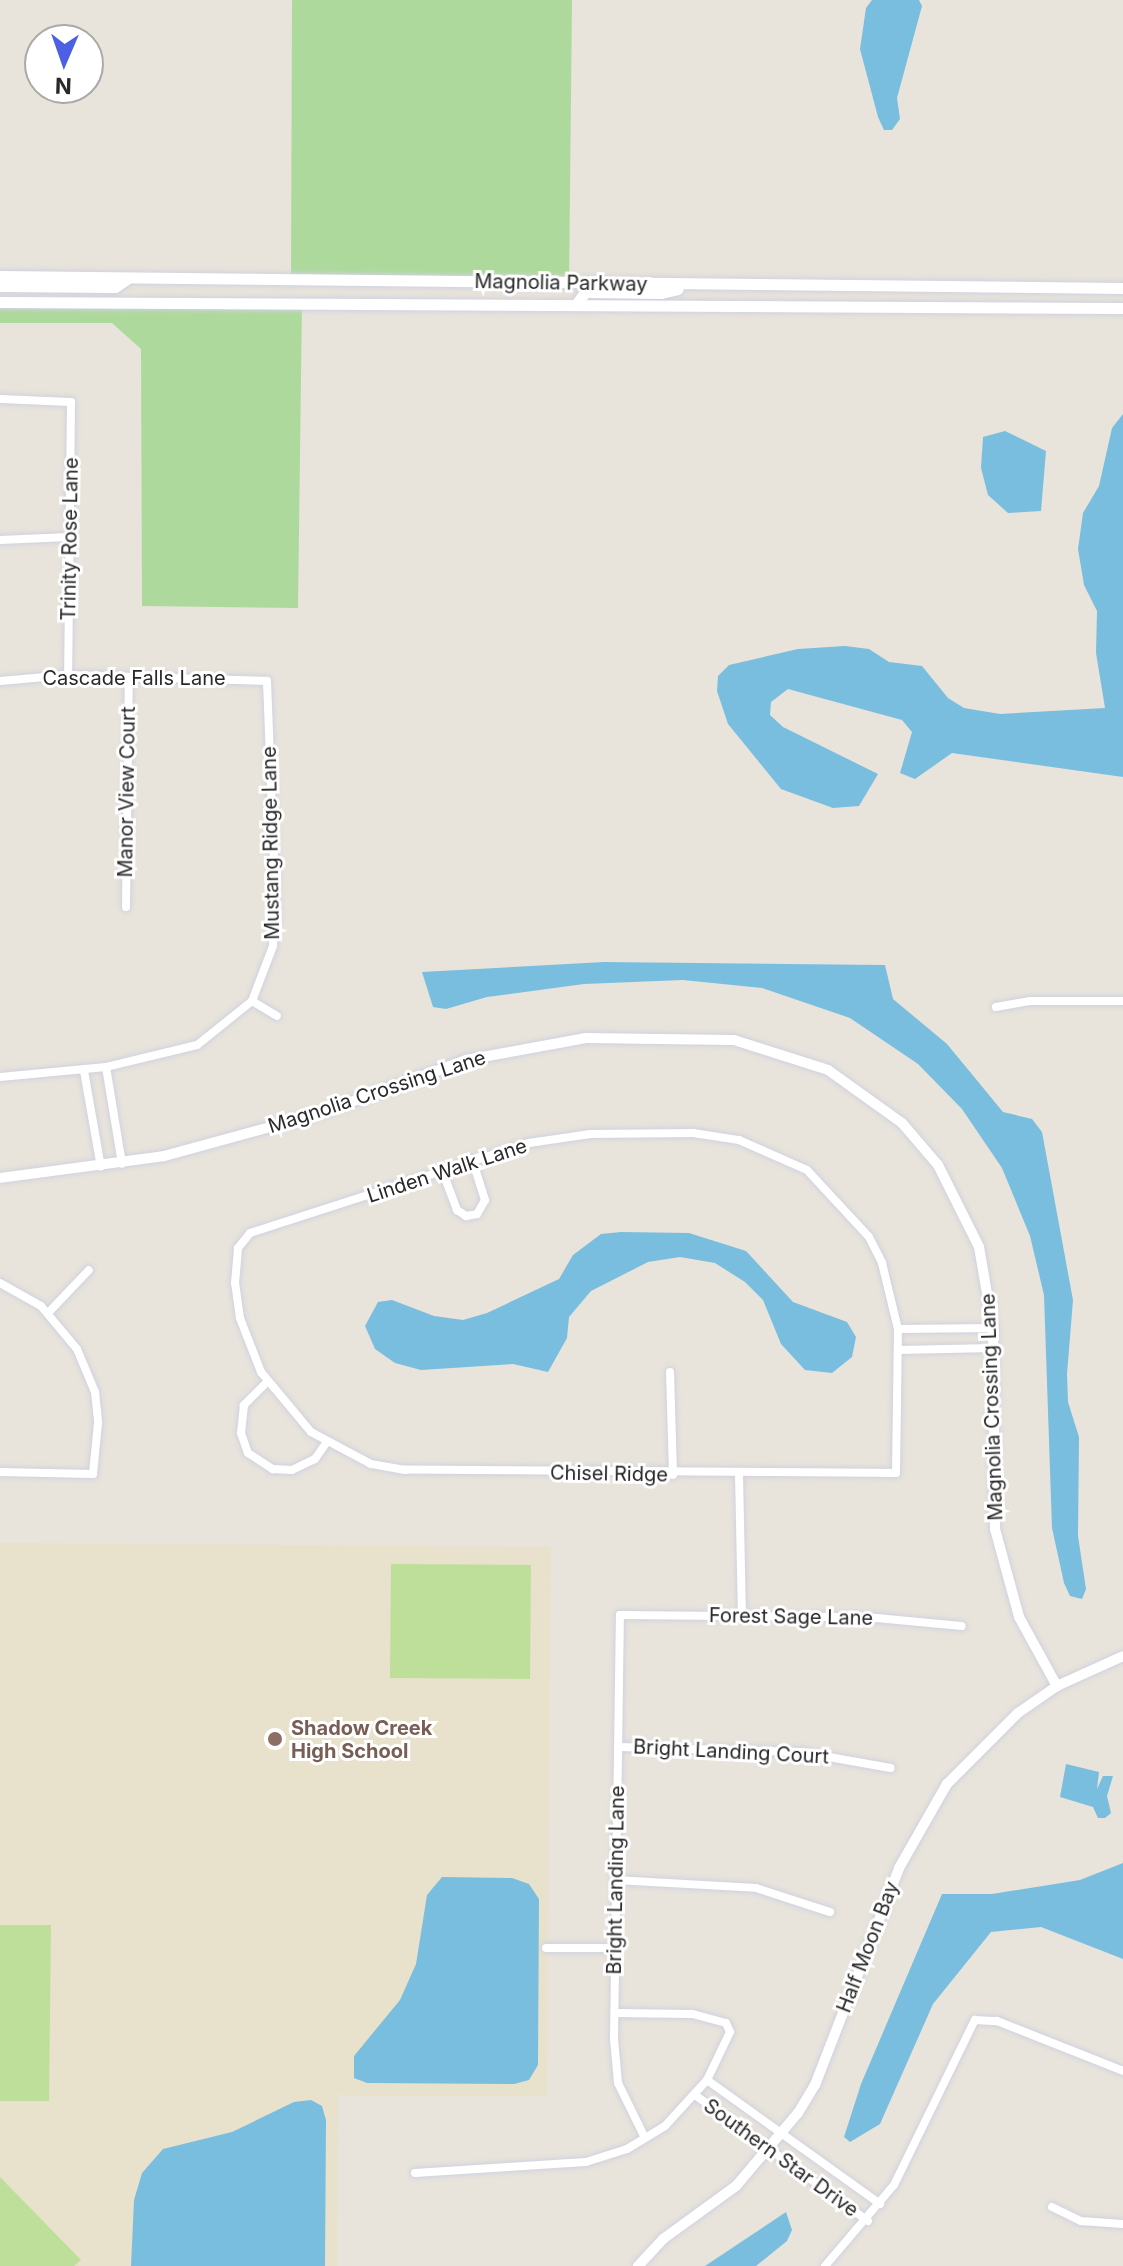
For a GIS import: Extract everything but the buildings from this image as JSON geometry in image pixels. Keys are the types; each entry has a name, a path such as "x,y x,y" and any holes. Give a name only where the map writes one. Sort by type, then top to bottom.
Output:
{"main road":[{"name":"Magnolia Parkway","path":"0,276 1123,288"},
{"path":"0,286 115,287 128,279"},
{"path":"577,303 585,292 661,293 694,284"},
{"name":"Magnolia Parkway","path":"0,302 1123,308"}],"street":[{"name":"Trinity Rose Lane","path":"0,399 71,402 68,675"},
{"path":"0,540 69,537"},
{"name":"Cascade Falls Lane","path":"0,681 68,675 267,681"},
{"name":"Manor View Court","path":"126,907 129,677"},
{"name":"Mustang Ridge Lane","path":"252,1001 273,946 276,911 267,681"},
{"path":"0,1077 84,1071 197,1045 252,1001 277,1016"},
{"path":"996,1007 1030,1001 1123,1001"},
{"name":"Magnolia Crossing Lane","path":"0,1178 122,1164 238,1138 466,1060 525,1046 638,1036 734,1040 776,1049 828,1070 902,1123 938,1165 969,1222 986,1273 993,1328 993,1478 999,1551 1019,1617 1057,1686"},
{"path":"106,1067 122,1164"},
{"path":"84,1071 101,1167"},
{"name":"Linden Walk Lane","path":"238,1248 250,1233 472,1159 555,1138 613,1133 693,1133 762,1147 807,1170 853,1214 882,1263 898,1329 896,1473"},
{"path":"442,1170 457,1210 466,1216 477,1214 485,1200 472,1159"},
{"name":"Chisel Ridge","path":"238,1248 235,1283 240,1318 267,1382 282,1403 327,1442 371,1464 405,1470 673,1475 896,1473"},
{"path":"48,1313 89,1270"},
{"path":"0,1283 48,1313 77,1349 95,1392 93,1474 0,1472"},
{"path":"898,1329 993,1328"},
{"path":"898,1350 994,1348"},
{"path":"670,1372 673,1475"},
{"path":"267,1382 244,1405 241,1433 248,1453 273,1469 292,1470 315,1459 327,1442"},
{"path":"739,1474 742,1615"},
{"name":"Forest Sage Lane","path":"620,1615 866,1617 962,1626"},
{"name":"Bright Landing Lane","path":"620,1615 614,1948 618,2083 645,2138"},
{"name":"Half Moon Bay","path":"638,2266 663,2239 736,2186 770,2149 815,2085 899,1868 931,1805 992,1734 1057,1686 1123,1656"},
{"name":"Bright Landing Court","path":"618,1747 801,1752 891,1768"},
{"path":"615,1880 756,1888 830,1912"},
{"path":"546,1948 614,1948"},
{"path":"415,2173 565,2166 608,2157 665,2126 707,2080 730,2032 726,2023 692,2014 615,2013"},
{"path":"825,2266 868,2221 921,2137 962,2038 975,2020 997,2021 1123,2071"},
{"name":"Southern Star Drive","path":"707,2080 880,2204"},
{"name":"Southern Star Drive","path":"695,2095 868,2221"},
{"path":"1052,2207 1081,2221 1123,2224"}],"shaded area":[{"name":"Shadow Creek High School","path":"0,1543 551,1547 547,2096 338,2095 337,2266 0,2266"}],"green space":[{"path":"292,0 572,0 569,287 291,283"},
{"path":"302,302 298,608 142,606 141,349 112,323 0,323 0,303"},
{"path":"391,1564 531,1565 530,1679 390,1678"},
{"path":"0,1925 51,1925 49,2101 0,2101"},
{"path":"0,2177 81,2260 74,2266 0,2266"}],"water":[{"path":"872,0 919,0 922,6 897,98 900,119 892,130 884,130 878,117 860,49 866,8"},
{"path":"1123,414 1123,777 952,753 915,779 900,773 912,732 902,720 788,689 771,702 770,715 783,727 878,774 859,806 833,808 781,789 728,724 717,691 718,676 729,665 798,649 845,646 869,649 889,662 922,666 948,698 964,708 1000,714 1105,708 1096,653 1097,611 1084,585 1078,549 1083,513 1099,486 1112,428"},
{"path":"1005,431 1046,451 1041,511 1008,513 988,495 981,468 983,437"},
{"path":"604,962 885,965 893,999 947,1044 1003,1112 1032,1119 1042,1132 1073,1300 1067,1374 1068,1402 1079,1437 1078,1536 1086,1589 1082,1599 1070,1596 1064,1583 1052,1528 1044,1295 1030,1236 1002,1168 962,1109 918,1064 850,1018 762,988 683,980 584,984 487,997 446,1009 433,1007 422,972"},
{"path":"689,1233 746,1251 793,1302 847,1322 856,1337 852,1357 832,1373 805,1370 781,1344 763,1300 745,1282 715,1263 680,1257 648,1262 591,1291 569,1317 567,1338 548,1372 513,1364 421,1370 395,1363 375,1349 365,1326 378,1302 392,1300 434,1316 463,1320 487,1313 559,1279 573,1255 601,1234"},
{"path":"1066,1764 1099,1772 1097,1789 1103,1776 1113,1776 1107,1796 1111,1813 1105,1818 1098,1818 1093,1807 1060,1797"},
{"path":"1123,1863 1123,1959 1041,1927 991,1932 933,2004 880,2124 850,2142 844,2137 861,2084 942,1894 992,1894 1080,1880"},
{"path":"442,1877 512,1878 529,1884 539,1899 538,2065 529,2080 514,2084 367,2083 354,2078 354,2056 400,2000 416,1964 427,1895"},
{"path":"311,2100 322,2106 326,2120 325,2266 131,2266 134,2200 142,2173 163,2149 232,2132 294,2102"},
{"path":"786,2212 792,2230 787,2241 756,2266 705,2266"}],"place":[{"name":"Shadow Creek High School","path":"275,1739"}]}
